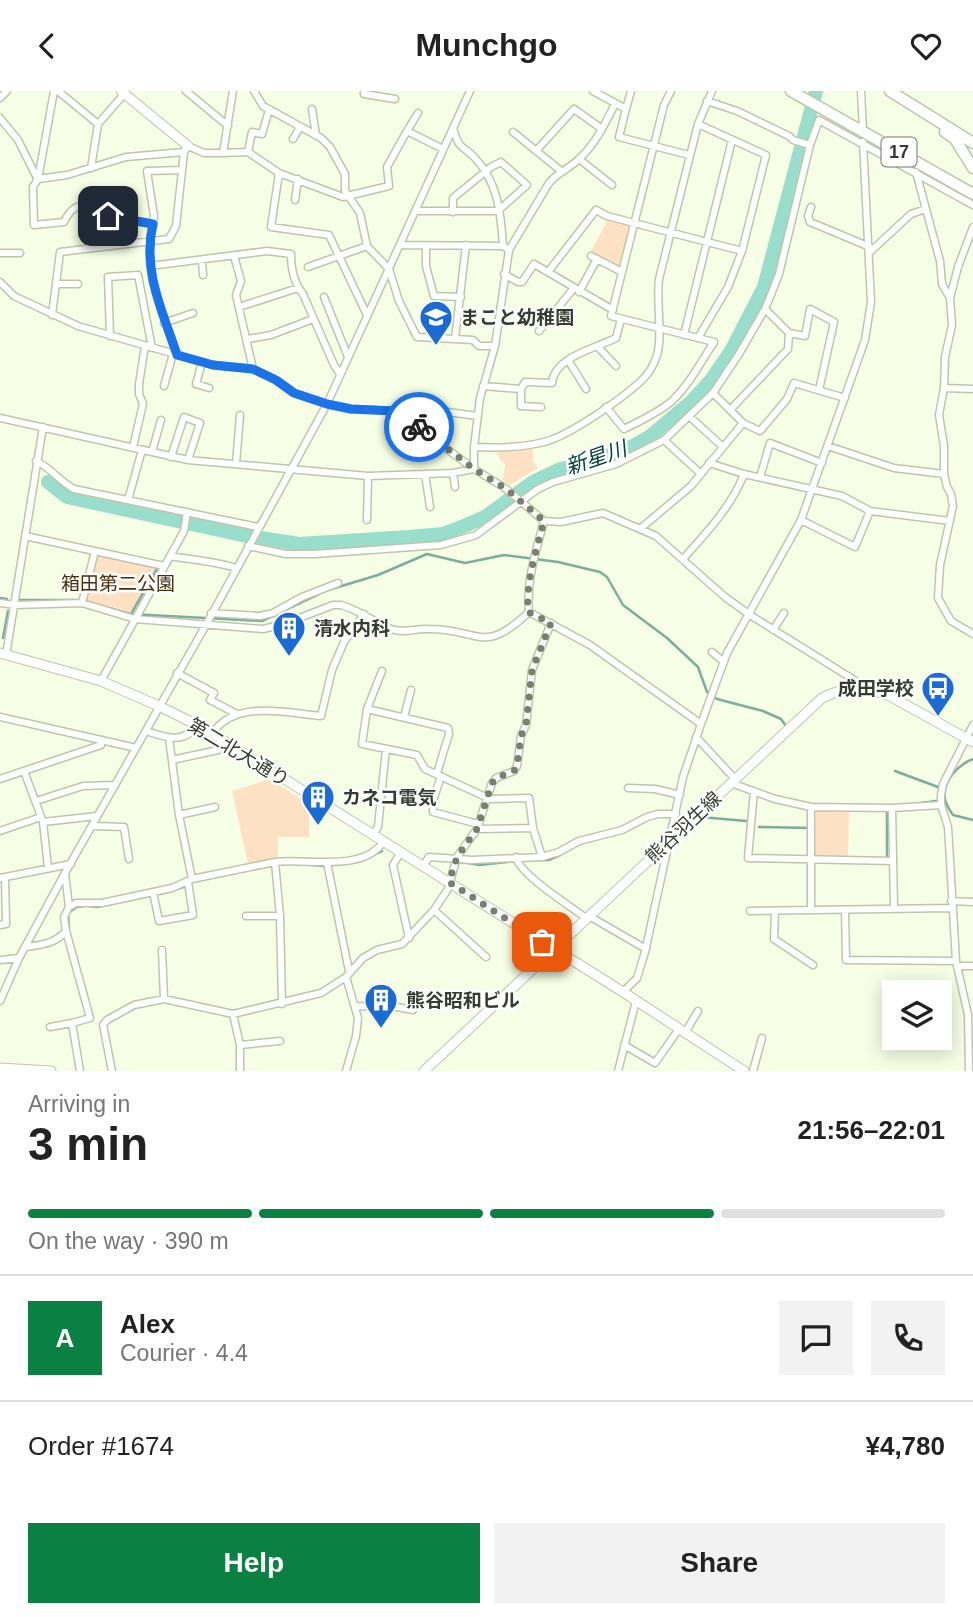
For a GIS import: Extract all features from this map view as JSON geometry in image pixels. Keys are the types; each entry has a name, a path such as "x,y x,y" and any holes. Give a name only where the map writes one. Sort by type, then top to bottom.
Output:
{"highway":[{"name":"17","path":"791,91 973,194"},
{"name":"17","path":"890,91 973,143"},
{"path":"915,105 918,114 954,139 973,168"}],"street":[{"path":"0,98 7,91"},
{"path":"89,248 86,212 82,206 69,212 64,222 34,225 33,187 38,180 56,91 98,124"},
{"path":"186,91 228,126"},
{"path":"223,153 233,91"},
{"path":"254,91 263,106 316,135 330,146 345,174 345,191 360,213 368,246 388,269 417,337 473,340 479,346 495,347"},
{"path":"364,91 364,94 378,93 395,99"},
{"path":"0,1001 19,958 65,873 327,404 470,91"},
{"path":"593,91 626,109"},
{"path":"631,91 619,137 689,155"},
{"path":"606,407 624,429 672,401 714,342 611,316 664,105 671,91"},
{"path":"474,447 503,448 546,442 606,407 648,373 658,351 657,297 671,233 689,155 712,91"},
{"path":"623,992 637,978 646,949 680,795 696,737 713,690 724,662 801,520 866,340 871,302 870,250 861,91"},
{"path":"92,168 98,124 123,92 186,149"},
{"path":"707,101 737,111 793,140 810,144"},
{"path":"506,248 549,183 579,159 602,129 615,104"},
{"path":"313,109 316,135"},
{"path":"536,151 574,109 602,129"},
{"path":"248,152 252,132 262,134 269,110"},
{"path":"38,180 126,157 186,149 204,153 248,152 279,173 332,194 348,196 389,186 387,167 418,113"},
{"path":"0,118 18,140 38,180"},
{"path":"249,546 286,554 315,554 441,545 476,535 538,489 616,464 664,440 713,393 765,309 779,274 810,144 819,120 973,205"},
{"path":"698,124 766,155 742,251 729,287 698,338"},
{"path":"293,139 300,127"},
{"path":"453,128 462,150 474,157 494,186 506,248 495,347 478,416 474,469"},
{"path":"407,131 443,149"},
{"path":"513,132 561,171"},
{"path":"684,335 732,140"},
{"path":"52,315 60,251 169,239 176,226 181,170 186,149"},
{"path":"579,159 612,185"},
{"path":"415,211 453,212 498,211 527,185 501,162 453,198 453,212"},
{"path":"163,386 175,355 158,305 150,266 148,242 154,216 148,171 181,170"},
{"path":"916,172 940,261 942,284 950,298"},
{"path":"279,173 271,227 329,235 367,315"},
{"path":"295,200 298,179"},
{"path":"811,207 808,216 810,222 870,250"},
{"path":"870,250 911,214 926,209"},
{"path":"548,272 596,211 634,224 742,251"},
{"path":"86,212 153,224"},
{"path":"973,227 950,298 952,325 945,357 944,388 939,415 944,446 944,474 953,506 940,565 938,598 951,621 973,634"},
{"path":"400,245 506,248"},
{"path":"455,339 466,245"},
{"path":"307,267 368,246"},
{"path":"426,246 426,266 434,296 461,297"},
{"path":"150,266 267,251 291,254 291,265 298,288 340,375"},
{"path":"0,253 20,253"},
{"path":"234,256 241,281 236,295 253,369"},
{"path":"540,331 577,290 594,258 622,272"},
{"path":"202,260 204,275"},
{"path":"504,274 522,282 534,264 613,310"},
{"path":"110,335 108,278 138,275 148,347 139,384 143,404 133,447"},
{"path":"1,284 14,296 52,315 110,335 202,362 253,369 276,380 294,393 327,404 405,414 432,438 505,488 544,521 561,523 603,513 656,536 725,597 773,630 864,688 888,695 969,740"},
{"path":"56,284 78,284"},
{"path":"239,307 298,288"},
{"path":"324,297 348,357"},
{"path":"765,309 789,333 805,336 810,309 834,322 819,390"},
{"path":"164,323 193,313"},
{"path":"248,339 271,335 313,319"},
{"path":"541,407 522,407 521,389 525,382 552,383 552,376 559,366 616,338 621,319"},
{"path":"730,409 788,349 789,333"},
{"path":"598,347 616,366"},
{"path":"568,360 586,389"},
{"path":"202,362 196,384 209,388"},
{"path":"713,393 743,423 761,431 787,399 794,383 845,398"},
{"path":"484,386 521,389"},
{"path":"944,388 973,389"},
{"path":"439,411 478,416"},
{"path":"236,464 240,415"},
{"path":"170,457 184,417 200,423 188,460"},
{"path":"690,417 723,447"},
{"path":"0,418 188,460 368,476 453,473 474,469"},
{"path":"152,452 161,421"},
{"path":"640,529 691,486 743,423"},
{"path":"3,654 15,605 43,427"},
{"path":"664,440 701,474"},
{"path":"760,477 770,443 822,463"},
{"path":"828,446 894,468 944,474"},
{"path":"128,500 142,450"},
{"path":"36,461 47,466 63,483 74,489 258,528"},
{"path":"709,463 744,474 842,496 870,511 950,521"},
{"path":"453,473 455,487"},
{"path":"425,474 430,507"},
{"path":"683,559 713,525 739,487 744,474"},
{"path":"367,520 368,476"},
{"path":"801,520 855,547 870,511"},
{"path":"101,681 184,531 187,512"},
{"path":"528,612 527,599 532,566 544,521"},
{"path":"25,536 164,566"},
{"path":"82,603 95,551"},
{"path":"170,557 205,563 218,562 236,568"},
{"path":"211,614 260,617 338,583"},
{"path":"0,603 82,603 136,617 263,629 333,605 348,607 391,629 406,632 430,629 489,639 504,633 528,612"},
{"path":"528,612 590,645 701,724"},
{"path":"773,630 783,613"},
{"path":"212,734 226,719 237,715 264,711 321,716 332,670 344,642 363,614"},
{"path":"112,1071 103,1025 134,1005 164,999 233,1013 282,1004 321,993 363,958 377,950 402,944 409,938 435,911 448,889 457,857 478,826 486,797 496,778 514,771 517,766 521,736 526,725 532,670 551,623"},
{"path":"712,652 724,662"},
{"name":"第二北大通り","path":"3,654 101,681 197,725 623,992 741,1070"},
{"path":"382,670 367,709 362,744 416,755 425,769 489,799 529,798 533,828 542,857"},
{"path":"177,673 214,692 211,700 237,715"},
{"name":"熊谷羽生線","path":"424,1071 822,698 849,688 864,688"},
{"path":"404,717 411,690"},
{"path":"367,709 448,728 433,812 478,826 533,828"},
{"path":"0,717 136,748"},
{"path":"146,731 169,738 186,737 197,725"},
{"path":"969,1071 968,1015 956,964 948,827 941,805 943,784 969,740 973,725"},
{"path":"696,737 733,781 775,799 811,807 892,808 941,805"},
{"path":"153,892 159,921 193,915 169,738"},
{"path":"0,779 101,745 102,740"},
{"path":"172,761 218,750 224,741"},
{"path":"373,834 378,827 386,750"},
{"path":"24,771 42,819 48,868"},
{"path":"36,801 83,786 114,785"},
{"path":"628,788 655,789 680,795"},
{"path":"754,791 748,858 892,861"},
{"path":"179,815 215,807"},
{"path":"811,807 811,910"},
{"path":"892,808 894,909"},
{"path":"423,866 429,857 472,860 542,857 559,852 579,841 622,830 647,817 676,814"},
{"path":"0,831 42,819 97,816"},
{"path":"93,826 124,827 129,859"},
{"path":"69,907 76,903 104,902 153,892 190,881 288,860 327,863 345,861 377,851 384,841"},
{"path":"401,852 393,865 409,938"},
{"path":"516,857 517,863 527,873 587,917 646,949"},
{"path":"275,863 280,915 282,1004"},
{"path":"327,863 347,974 358,1018 346,1071"},
{"path":"0,925 6,924 2,878 71,864"},
{"path":"65,873 69,907 64,917 66,931 90,1018"},
{"path":"750,911 894,909 973,902"},
{"path":"845,910 846,960 973,966"},
{"path":"435,911 486,957"},
{"path":"775,911 774,939 813,964"},
{"path":"246,916 280,915"},
{"path":"25,947 46,944 66,931"},
{"path":"162,950 164,999"},
{"path":"0,960 19,958"},
{"path":"618,1071 636,1001"},
{"path":"356,1006 413,1010"},
{"path":"624,1045 655,1063 698,1011"},
{"path":"233,1013 240,1045 240,1071"},
{"path":"50,1027 90,1018 103,1025"},
{"path":"72,1023 80,1071"},
{"path":"753,1071 762,1038"},
{"path":"240,1045 280,1041"},
{"path":"0,1068 51,1071"}],"green space":[{"path":"607,221 630,226 619,269 590,253"},
{"path":"533,449 533,460 538,468 510,485 503,480 505,464 498,454 493,453"},
{"name":"箱田第二公園","path":"96,553 157,566 131,612 86,600"},
{"path":"270,779 309,804 309,837 278,837 278,859 248,864 232,791"},
{"path":"816,811 849,811 848,857 815,857"}],"waterway":[{"name":"新星川","path":"48,482 67,497 242,535 299,544 443,534 485,517 533,482 560,469 591,463 633,446 649,437 692,401 711,380 731,351 764,287 816,91"},
{"path":"325,591 378,575 427,554 465,563 504,555 558,562 600,572 607,577 623,605 667,638 698,667 707,692 717,699 763,711 781,719 786,726"},
{"path":"131,614 157,569"},
{"path":"105,607 131,614 262,621 319,594"},
{"path":"0,598 7,599"},
{"path":"18,600 75,600"},
{"path":"3,638 8,611"},
{"path":"973,759 952,775 945,792 946,803 953,815 973,820"},
{"path":"895,771 938,787"},
{"path":"913,804 936,801"},
{"path":"887,813 887,856"},
{"path":"701,817 746,821"},
{"path":"759,827 810,828"},
{"path":"373,855 382,851"},
{"path":"533,860 549,860 560,855"},
{"path":"462,862 479,865 507,862"},
{"path":"305,864 323,866"},
{"path":"160,894 187,886"},
{"path":"89,906 97,907 134,899"},
{"path":"69,928 68,913 83,906"}],"way so far":[{"path":"419,427 474,469 505,488 544,521 532,566 527,599 528,612 551,623 532,670 526,725 521,736 517,766 514,771 496,778 492,783 477,829 457,857 449,882 542,942"}],"place":[{"name":"まこと幼稚園","path":"436,347"},
{"name":"清水内科","path":"289,658"},
{"name":"成田学校","path":"938,718"},
{"name":"カネコ電気","path":"318,827"},
{"name":"熊谷昭和ビル","path":"381,1030"}],"route":[{"path":"108,216 153,224 148,242 151,278 177,355 213,365 253,369 276,380 294,393 327,404 351,409 395,411 405,414 419,427"}]}
